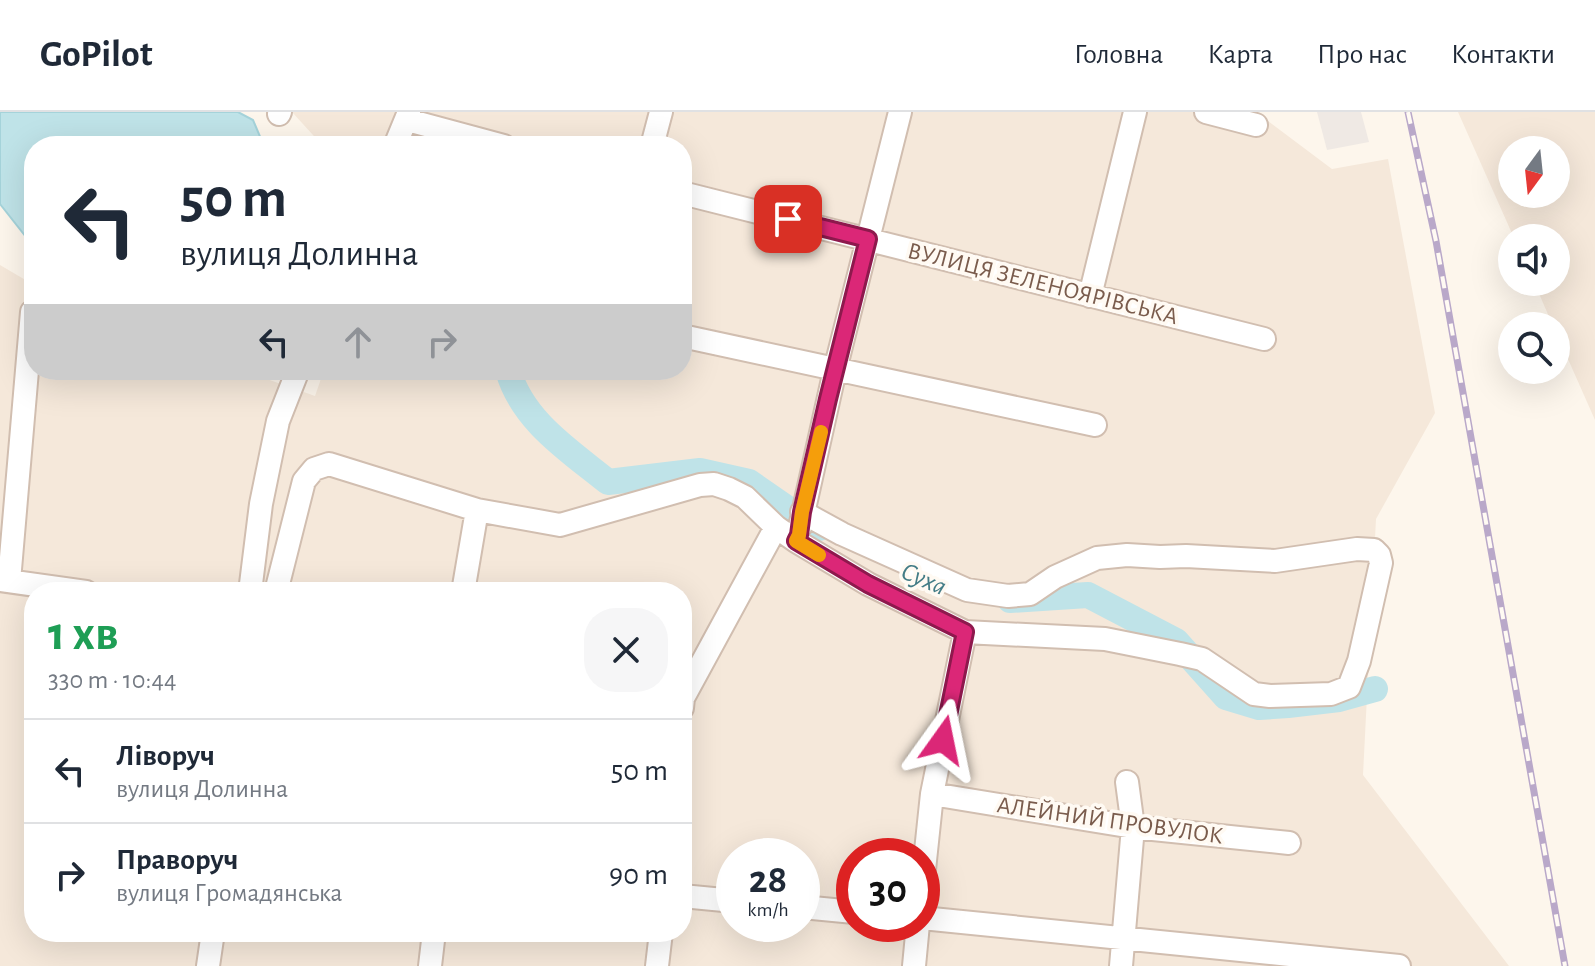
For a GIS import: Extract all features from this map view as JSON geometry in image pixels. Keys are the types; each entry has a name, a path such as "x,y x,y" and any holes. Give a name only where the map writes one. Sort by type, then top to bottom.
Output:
{"street":[{"path":"655,136 661,112"},
{"path":"797,538 835,370 900,112"},
{"path":"1090,296 1135,112"},
{"path":"1206,112 1256,125"},
{"path":"399,136 408,116 472,136"},
{"name":"ВУЛИЦЯ ЗЕЛЕНОЯРІВСЬКА","path":"692,195 1264,339"},
{"path":"692,338 1095,425"},
{"path":"24,583 4,580 25,380"},
{"path":"251,582 261,504 275,435 294,380"},
{"path":"279,582 304,481 314,469 329,464 477,510 560,525 700,485 714,484 745,497 776,527 868,584 965,632 1105,639 1191,657 1254,694 1270,696 1331,694 1349,687 1359,661 1381,563 1374,550 1357,549 1275,561 1127,555 1097,558 1055,577 1030,594 1008,596 967,590 842,534 802,512"},
{"path":"465,582 477,510"},
{"path":"692,681 776,527"},
{"path":"927,838 932,794 965,632"},
{"path":"1121,966 1133,827 1127,782"},
{"name":"АЛЕЙНИЙ ПРОВУЛОК","path":"932,794 1133,827 1289,843"},
{"path":"692,897 716,899"},
{"path":"940,920 1300,961 1399,966"},
{"path":"208,966 212,942"},
{"path":"430,966 433,942"},
{"path":"657,966 660,942"},
{"path":"914,966 916,942"}],"shaded area":[{"path":"292,112 1256,112 1332,169 1388,159 1435,413 1376,519 1363,775 1509,966 0,966 0,265 24,279 24,380 269,380 315,396 321,380 692,380 692,136 314,136"},
{"path":"1317,112 1361,112 1369,142 1327,150"},
{"path":"1458,112 1595,112 1595,420 1570,364 1570,312 1547,312 1540,296 1570,296 1570,224 1508,224 1501,208 1570,208 1570,136 1498,136 1498,202"}],"water":[{"path":"0,112 238,112 253,120 260,136 24,136 24,234 0,204"}],"waterway":[{"name":"Суха","path":"512,380 524,405 549,434 608,482 700,471 749,482 819,528"},
{"name":"Суха","path":"1010,600 1088,595 1176,641 1226,697 1259,707 1339,699 1375,689"}],"railway":[{"path":"1408,112 1436,241 1565,966"}],"slow traffic":[{"path":"819,555 796,541 821,432"}],"route":[{"path":"788,219 868,239 796,541 868,584 965,632 943,740"}]}
